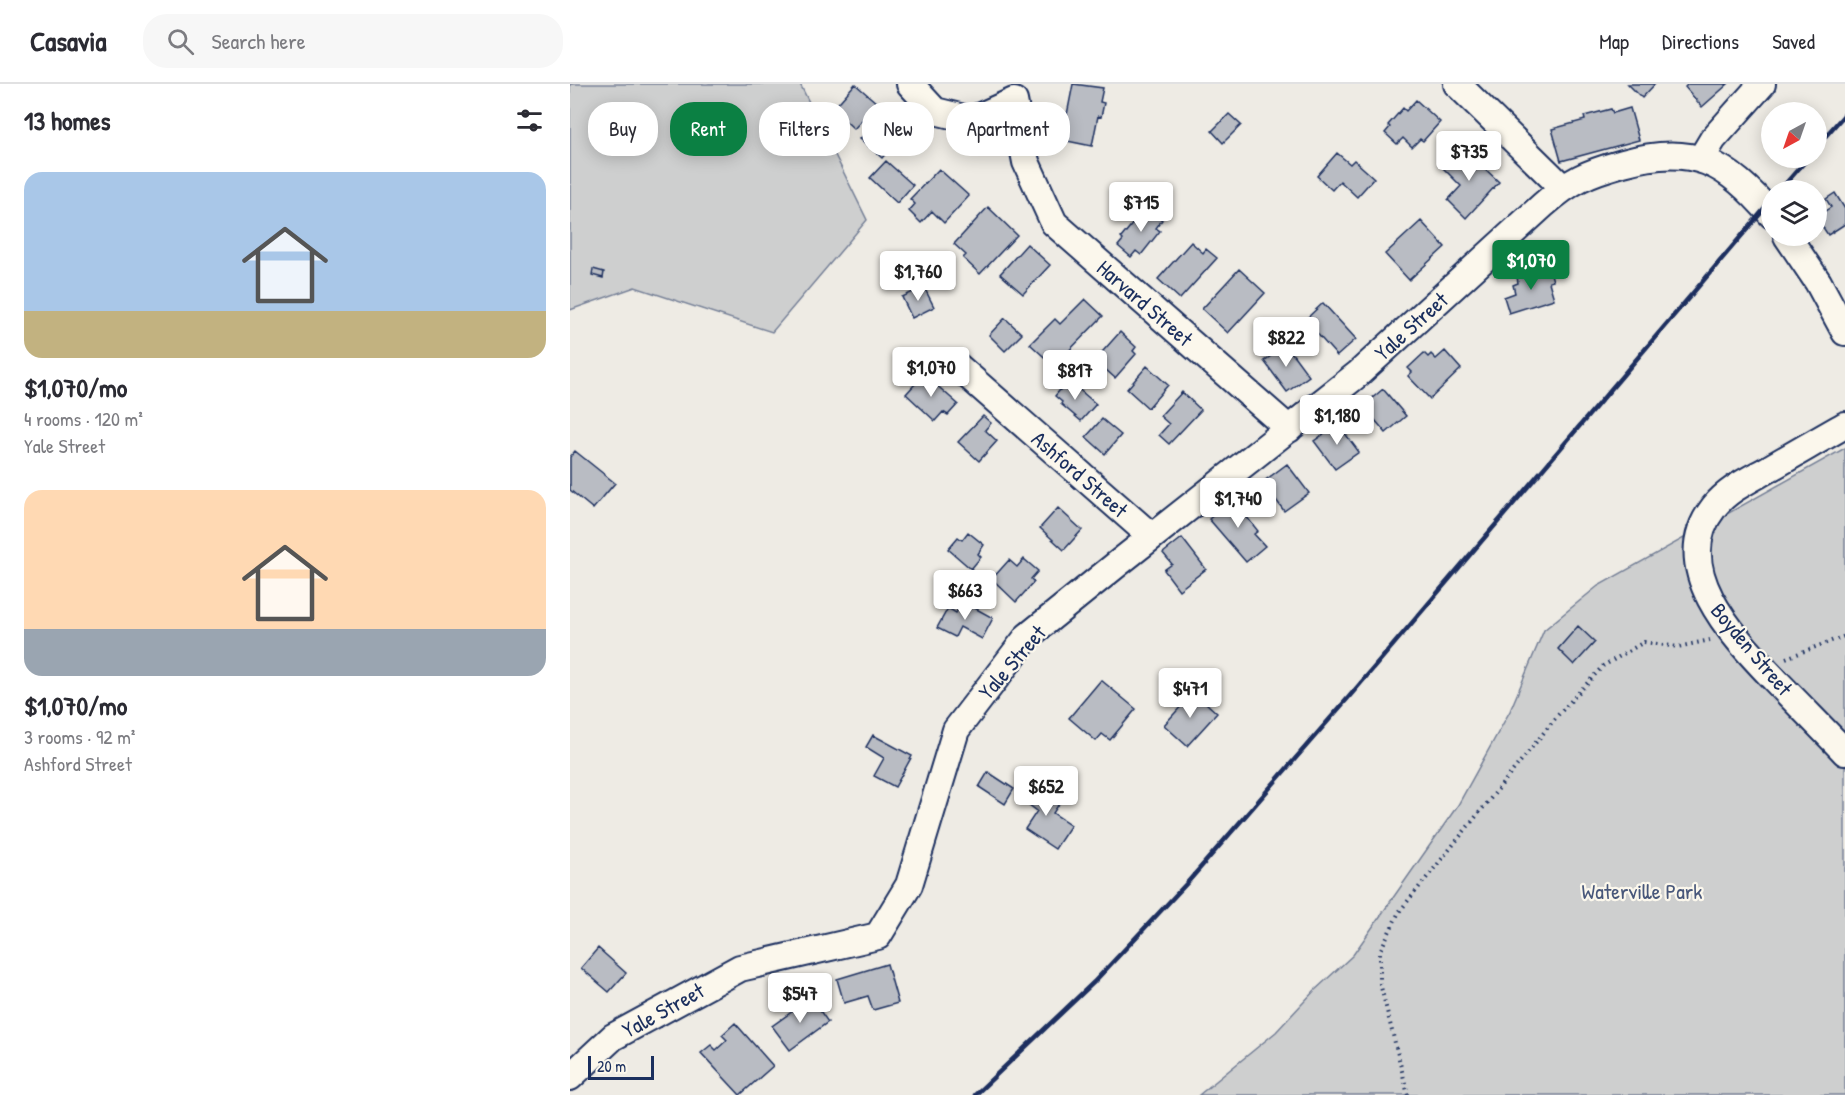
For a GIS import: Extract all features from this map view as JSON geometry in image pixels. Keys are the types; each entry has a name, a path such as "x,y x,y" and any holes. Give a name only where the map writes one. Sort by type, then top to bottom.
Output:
{"street":[{"name":"Harvard Street","path":"910,84 935,111 972,120 1021,93 1026,162 1054,223 1288,429"},
{"path":"1457,84 1563,188 1592,171 1647,157 1676,154 1701,159 1730,175 1761,204"},
{"path":"1701,159 1713,139 1762,84"},
{"name":"Yale Street","path":"570,1077 613,1037 740,968 878,936 909,885 956,730 1029,636 1151,536 1366,367 1563,188"},
{"path":"1794,246 1818,282 1845,332"},
{"name":"Ashford Street","path":"955,364 1151,536"},
{"name":"Boyden Street","path":"1845,425 1733,490 1719,502 1707,517 1698,553 1702,579 1713,605 1734,635 1845,752"}],"path":[{"path":"1408,1095 1380,983 1380,951 1399,912 1558,715 1604,666 1644,642 1678,647 1734,635"},
{"path":"1764,669 1794,654 1845,636"}],"green space":[{"path":"570,84 800,84 809,102 759,102 759,156 835,156 867,220 772,332 635,287 570,310"},
{"name":"Waterville Park","path":"1845,448 1845,1095 1199,1095 1276,1032 1314,991 1353,955 1458,805 1510,711 1544,630 1598,586"}],"building":[{"path":"855,84 876,102 862,102 862,120 854,129 850,125 850,102 839,102"},
{"path":"1073,84 1103,88 1100,102 1104,103 1101,117 1098,116 1092,146 1070,142 1069,102"},
{"path":"1628,84 1655,84 1642,98"},
{"path":"1688,84 1728,84 1702,107 1685,87"},
{"path":"1416,100 1440,122 1423,141 1420,139 1412,147 1403,138 1397,144 1385,133 1390,127 1388,125 1403,108 1406,111"},
{"path":"1630,108 1639,140 1561,161 1552,129 1585,120 1584,116 1611,109 1613,113"},
{"path":"1229,114 1241,125 1223,143 1212,131"},
{"path":"1462,147 1499,182 1466,218 1448,200 1461,186 1443,168"},
{"path":"1337,153 1350,164 1354,160 1374,178 1357,197 1340,181 1332,190 1317,176"},
{"path":"886,161 913,185 897,203 870,178"},
{"path":"939,169 969,196 944,223 932,211 921,223 909,211 915,204 910,199"},
{"path":"1835,193 1845,209 1845,224 1828,235 1827,210 1831,207 1827,198"},
{"path":"988,207 1017,235 980,274 963,258 966,255 954,244"},
{"path":"1146,207 1162,220 1156,228 1160,231 1141,255 1136,251 1131,257 1118,246 1123,240 1121,238"},
{"path":"1421,221 1445,247 1409,280 1385,254"},
{"path":"1191,242 1203,253 1206,249 1217,258 1180,299 1158,279"},
{"path":"1027,244 1050,265 1023,294 1000,274"},
{"path":"1549,267 1553,281 1549,282 1554,299 1509,313 1504,297 1515,293 1513,285 1518,283 1517,277"},
{"path":"593,269 604,272 603,278 592,275"},
{"path":"1239,269 1265,293 1228,333 1202,309"},
{"path":"924,287 934,307 912,318 902,297"},
{"path":"1085,299 1103,316 1054,366 1030,344 1055,319 1060,324"},
{"path":"1323,303 1356,339 1337,356 1305,320"},
{"path":"1005,318 1022,334 1005,351 989,335"},
{"path":"1120,332 1136,347 1133,351 1136,354 1115,378 1095,360"},
{"path":"1286,345 1309,376 1287,392 1264,361"},
{"path":"1445,351 1461,369 1430,399 1408,376 1412,372 1408,368 1424,353 1428,357 1431,354 1436,359"},
{"path":"1147,366 1168,385 1148,408 1127,389"},
{"path":"924,374 958,404 948,415 943,412 935,421 906,394"},
{"path":"1068,380 1096,404 1081,421 1055,396"},
{"path":"1383,389 1406,416 1386,433 1363,406"},
{"path":"1182,392 1201,410 1169,444 1159,435 1169,424 1160,416"},
{"path":"983,416 991,423 985,430 997,441 979,461 958,442"},
{"path":"1102,419 1121,435 1105,454 1086,437"},
{"path":"1338,424 1359,452 1335,469 1314,441"},
{"path":"575,451 615,483 593,509 570,490 570,457"},
{"path":"1287,464 1309,493 1284,511 1263,482"},
{"path":"1231,500 1235,505 1240,501 1251,512 1246,516 1258,531 1254,534 1265,546 1246,562 1209,519"},
{"path":"1058,508 1082,530 1064,550 1040,528"},
{"path":"968,532 984,545 978,554 981,557 971,569 948,549 958,537 962,540"},
{"path":"1182,538 1206,569 1179,590 1164,570 1172,564 1163,553"},
{"path":"1024,559 1038,571 1031,579 1034,582 1016,602 992,579 1009,560 1017,567"},
{"path":"962,601 993,618 982,639 960,627 955,637 937,628 948,608 956,613"},
{"path":"1578,626 1595,642 1574,665 1558,649"},
{"path":"1101,680 1136,709 1110,740 1102,734 1096,741 1069,718"},
{"path":"1194,692 1217,713 1187,746 1164,725"},
{"path":"873,735 912,756 895,787 874,776 884,758 866,747"},
{"path":"988,772 1014,789 1005,804 979,787"},
{"path":"1035,784 1061,801 1053,813 1071,825 1055,849 1025,829 1037,811 1024,801"},
{"path":"598,948 626,973 609,992 581,968"},
{"path":"887,964 898,1003 873,1010 868,996 844,1003 837,979"},
{"path":"811,998 828,1022 790,1050 772,1026"},
{"path":"735,1023 773,1066 740,1095 701,1053 711,1045 716,1050 727,1040 722,1035"}],"railway":[{"path":"1827,134 1845,114"},
{"path":"1789,180 1799,168"},
{"path":"975,1095 1094,982 1187,883 1348,698 1761,213"}]}
